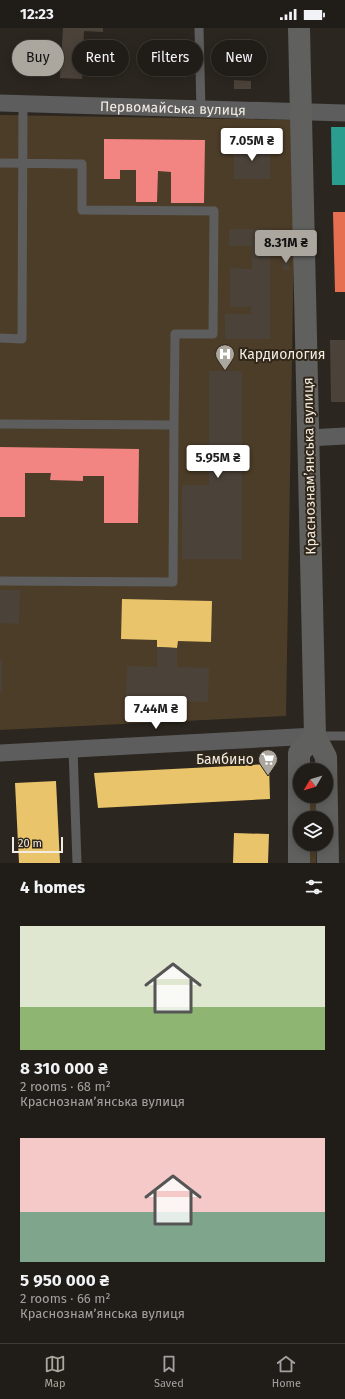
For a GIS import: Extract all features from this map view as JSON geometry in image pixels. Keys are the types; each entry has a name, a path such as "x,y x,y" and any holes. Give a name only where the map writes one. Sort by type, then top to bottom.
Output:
{"street":[{"name":"Краснознамʼянська вулиця","path":"299,28 315,736"},
{"name":"Первомайська вулиця","path":"0,103 301,113 345,113"},
{"path":"308,438 345,436"},
{"path":"0,753 315,736"},
{"path":"299,863 299,753 315,736"},
{"path":"315,736 326,757 328,863"}],"lane":[{"path":"199,28 201,110"},
{"path":"0,338 22,339 23,104"},
{"path":"0,163 82,164 82,210 214,211 213,334 175,334 173,582 0,581"},
{"path":"0,424 174,425"},
{"path":"315,736 345,736"},
{"path":"73,749 77,863"}],"shaded area":[{"path":"0,115 296,120 286,716 0,730"},
{"path":"309,803 316,803 316,811 309,811"},
{"path":"309,851 316,851 316,863 309,863"}],"building: Homes":[{"path":"122,599 212,601 211,642 178,641 177,648 157,647 157,640 121,639"},
{"path":"269,764 270,799 98,808 94,773"},
{"path":"56,781 60,863 19,863 15,783"},
{"path":"234,833 269,834 268,863 233,863"}],"building: Shops":[{"path":"333,212 345,212 345,292 335,292"}],"building: Schools":[{"path":"331,127 345,127 345,185 332,185"}],"building: Health":[{"path":"104,139 205,140 204,203 171,203 171,172 158,171 157,202 136,202 136,170 120,170 120,179 104,179"},
{"path":"0,447 139,449 138,523 104,523 104,476 83,476 83,481 50,480 51,473 25,473 25,517 0,517"}],"building: Other":[{"path":"63,28 103,28 103,32 84,31 84,40 72,40 72,76 82,76 82,79 60,78 60,76 64,76 64,40 62,40"},
{"path":"234,80 251,81 251,89 234,89"},
{"path":"234,144 270,144 270,179 234,179"},
{"path":"229,229 270,229 270,339 225,339 225,314 251,314 251,307 230,307 230,268 252,269 252,246 229,246"},
{"path":"282,258 289,258 289,270 283,270"},
{"path":"330,340 345,340 345,402 331,402"},
{"path":"209,371 242,371 242,559 182,559 182,485 209,485"},
{"path":"0,590 20,590 19,624 0,623"},
{"path":"157,647 177,648 177,667 209,668 208,702 126,700 127,666 157,667"},
{"path":"0,660 2,660 2,693 0,693"}],"place":[{"name":"Кардиология","path":"225,371"},
{"name":"Бамбино","path":"268,776"}]}
